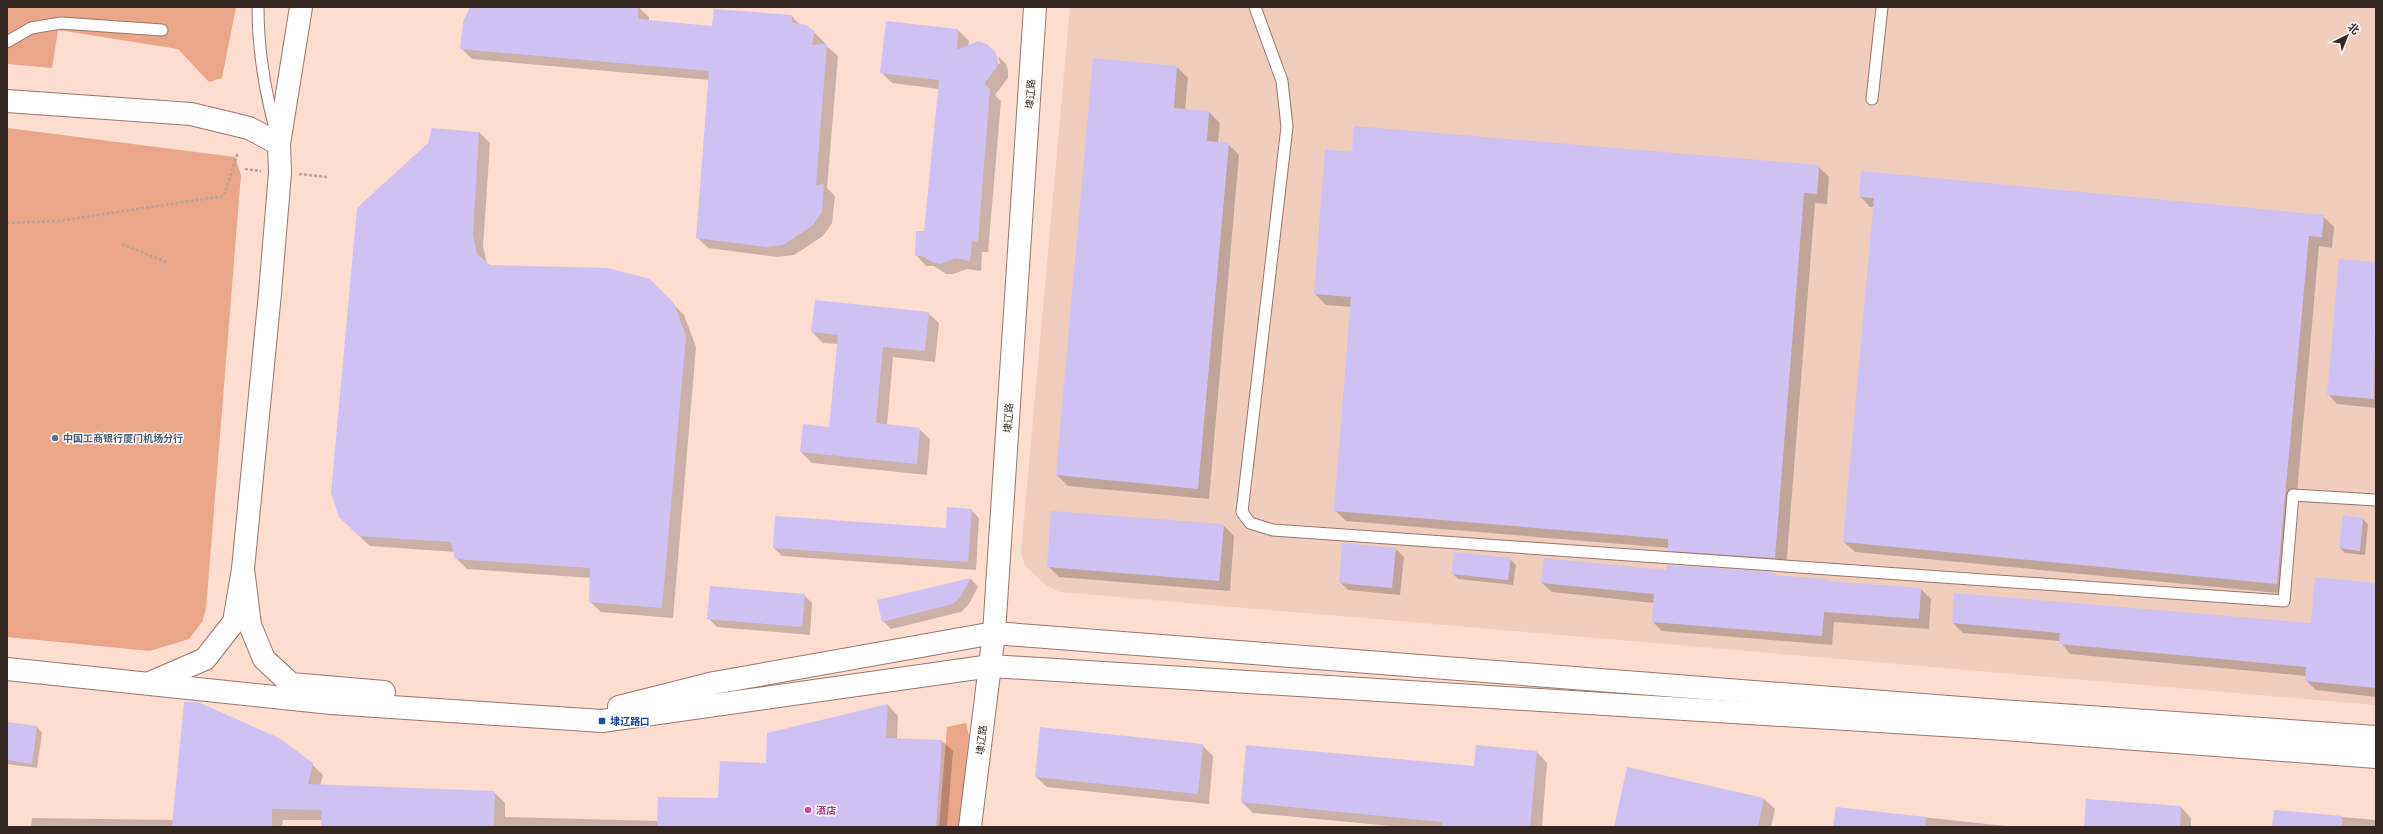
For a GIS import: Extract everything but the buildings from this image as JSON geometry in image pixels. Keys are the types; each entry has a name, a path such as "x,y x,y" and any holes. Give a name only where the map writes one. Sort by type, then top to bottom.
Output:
{"main road":[{"path":"151,682 205,659 234,622 243,569 280,173 279,144 301,7"},
{"name":"埭辽路","path":"970,827 994,633 1035,7"},
{"path":"7,101 191,114 249,128 279,144"},
{"path":"243,569 250,625 264,659 291,684 601,711 714,683 994,633 1964,708 2376,737"},
{"path":"7,668 151,682 331,703 602,721 991,666 1990,728 2376,757"}],"lane":[{"path":"258,7 258,26 269,104 279,144"},
{"path":"1255,7 1282,81 1288,127 1242,512 1250,523 1273,530 2284,601 2293,495 2376,500"},
{"path":"1872,99 1882,7"},
{"path":"7,42 31,28 61,23 162,30"}],"path":[{"path":"7,222 58,221 224,196 238,152"},
{"path":"122,244 166,262"}],"shaded area":[{"path":"7,7 236,7 222,78 209,82 178,49 58,30 52,68 7,64"},
{"path":"1070,7 2376,7 2376,705 1059,592 1046,585 1025,566 1021,553"},
{"path":"7,128 235,157 241,175 206,609 202,622 189,639 150,651 7,637"},
{"path":"966,723 969,736 959,827 939,827 947,727"}],"place":[{"name":"中国工商银行厦门机场分行","path":"55,438"},
{"name":"埭辽路口","path":"602,721"},
{"name":"酒店","path":"808,810"}]}
